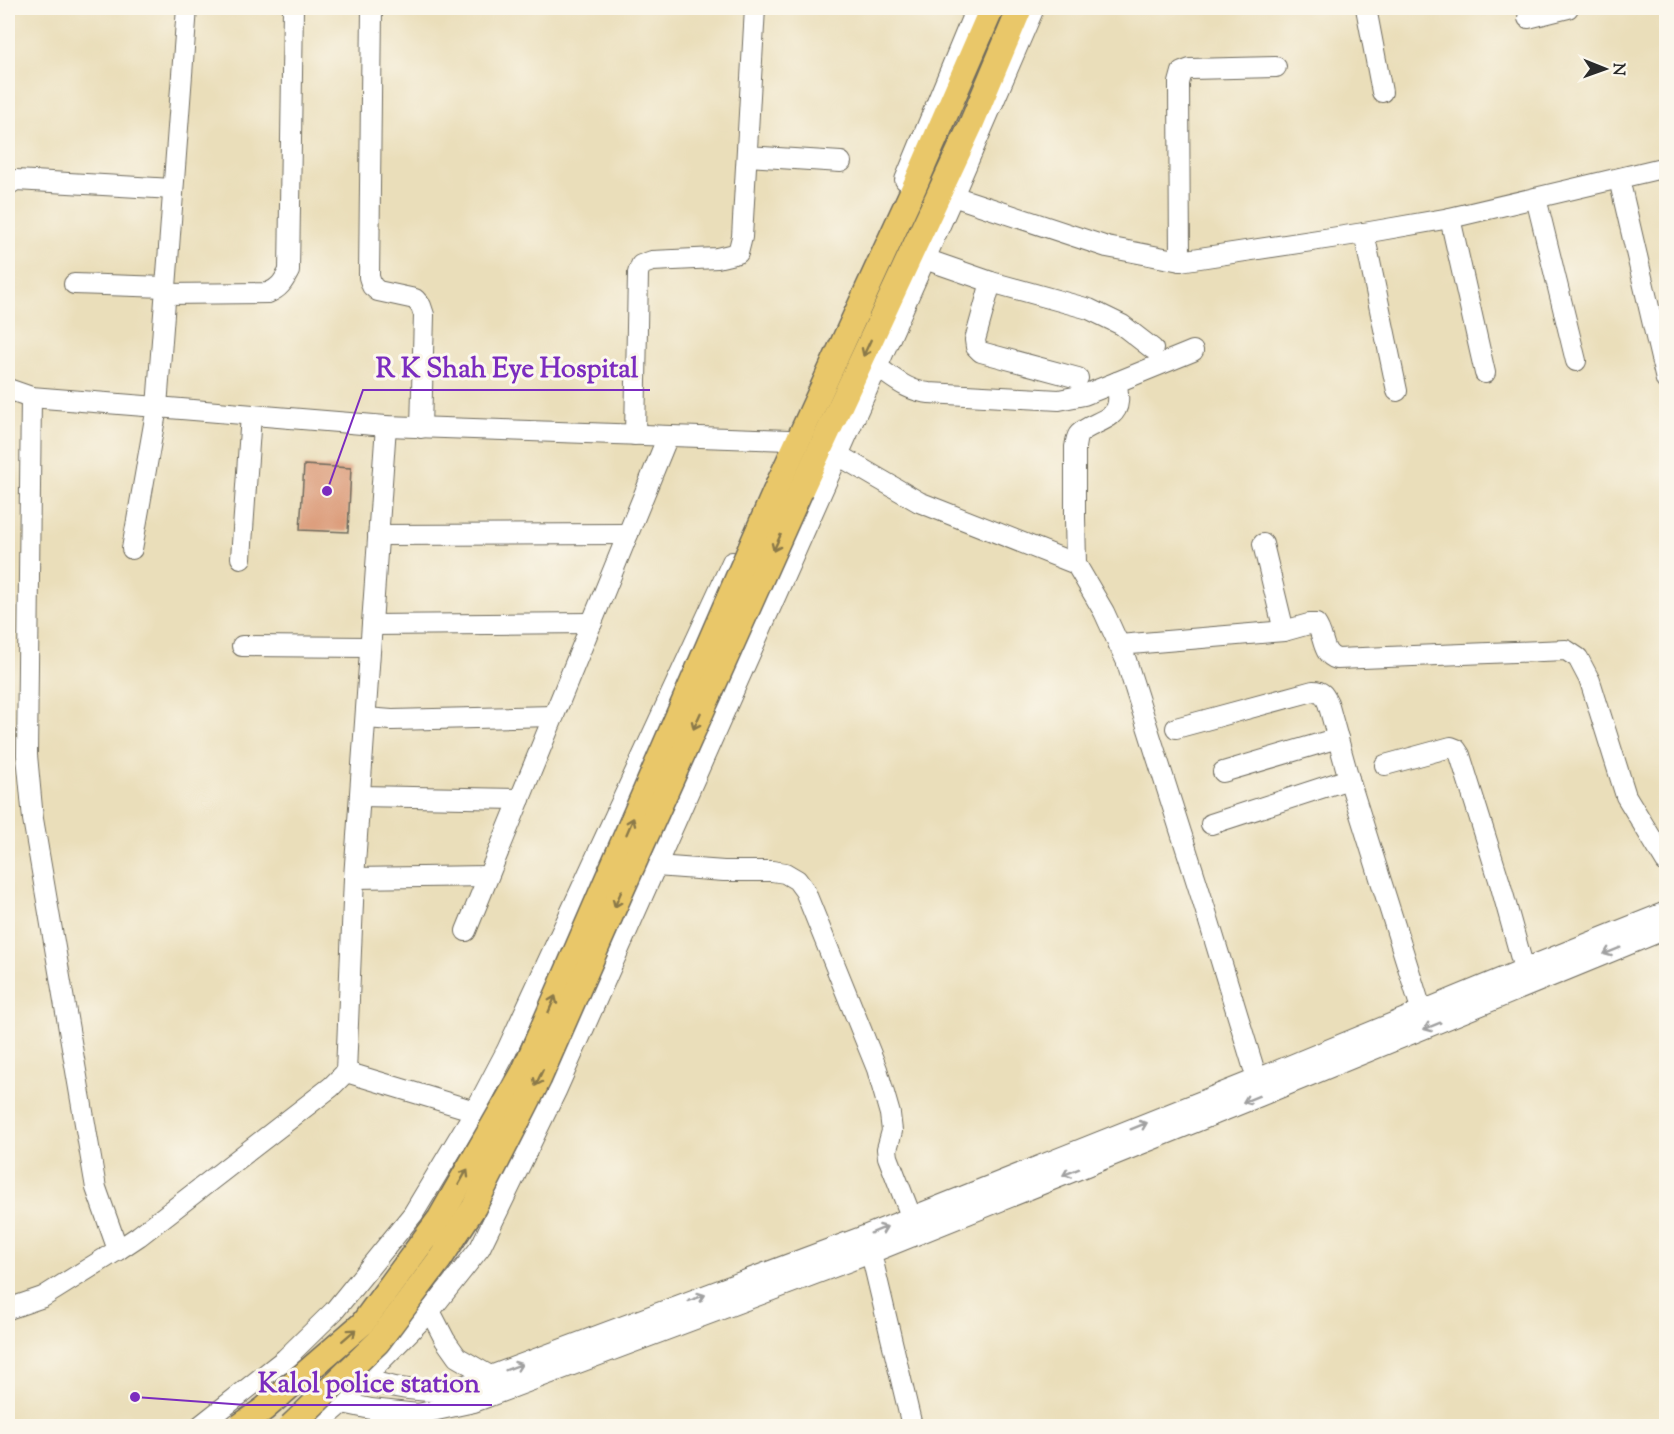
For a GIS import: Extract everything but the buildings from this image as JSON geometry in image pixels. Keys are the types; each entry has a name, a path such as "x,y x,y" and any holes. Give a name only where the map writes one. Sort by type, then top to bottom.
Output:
{"main road":[{"path":"291,1426 378,1342 440,1259 474,1208 539,1079 632,868 916,183 992,8"},
{"path":"240,1426 264,1409 362,1324 440,1218 523,1073 790,486 970,127 1020,8"}],"street":[{"path":"132,549 157,407 187,8"},
{"path":"74,284 268,293 278,290 282,285 289,271 293,8"},
{"path":"372,8 369,277 372,286 378,291 415,299 421,306 424,315 421,428"},
{"path":"635,435 638,273 641,266 652,261 717,258 738,254 742,237 755,8"},
{"path":"200,1426 285,1359 334,1311 413,1214 476,1111 507,1050 788,440 903,183 976,8"},
{"path":"316,1426 343,1403 363,1379 430,1311 480,1248 556,1091 953,196 1034,8"},
{"path":"1366,8 1382,92"},
{"path":"1528,18 1568,8"},
{"path":"1180,261 1179,83 1182,72 1190,69 1276,67"},
{"path":"747,156 841,162"},
{"path":"953,196 1107,247 1180,261 1450,218 1666,168"},
{"path":"1620,179 1666,380"},
{"path":"8,185 16,180 173,189"},
{"path":"1536,198 1575,361"},
{"path":"1450,218 1485,373"},
{"path":"1364,233 1397,391"},
{"path":"925,259 991,282 1089,309 1122,325 1153,349"},
{"path":"991,282 975,340 976,347 981,352 1078,378"},
{"path":"877,367 916,392 1059,399 1084,395 1193,351"},
{"path":"1117,382 1116,409 1111,415 1079,433 1076,440 1076,564 1104,612 1130,671 1257,1079"},
{"path":"8,389 31,397 386,426 788,440"},
{"path":"31,397 27,755 33,819 96,1188 118,1250"},
{"path":"241,558 251,415"},
{"path":"8,1309 43,1297 139,1236 322,1094 346,1072 354,878 386,426"},
{"path":"466,932 668,436"},
{"path":"838,455 919,502 1076,564"},
{"path":"378,535 628,534"},
{"path":"1263,544 1284,631"},
{"path":"372,625 592,623"},
{"path":"1119,645 1284,631 1316,624 1320,629 1326,652 1337,659 1566,651 1578,658 1590,681 1626,796 1666,862"},
{"path":"242,646 370,647"},
{"path":"1176,728 1313,691 1323,693 1328,703 1349,779 1422,1012"},
{"path":"366,718 392,720 554,716"},
{"path":"1223,772 1338,738"},
{"path":"1384,765 1451,747 1456,749 1460,755 1500,882 1524,969"},
{"path":"1211,824 1349,779"},
{"path":"360,796 520,799"},
{"path":"656,866 785,873 797,880 805,891 877,1069 890,1113 892,1131 887,1149 888,1157 915,1225"},
{"path":"354,878 488,876"},
{"path":"386,1426 418,1414 474,1402 871,1253 915,1225 1257,1079 1666,912"},
{"path":"306,1338 363,1379 395,1387 435,1391 469,1384 915,1225 1666,929"},
{"path":"346,1072 476,1111"},
{"path":"871,1253 912,1426"},
{"path":"430,1311 445,1340 458,1356 490,1376"},
{"path":"285,1359 343,1403 371,1409 418,1414"}],"place":[{"name":"R K Shah Eye Hospital","path":"327,491"},
{"name":"Kalol police station","path":"135,1397"}]}
